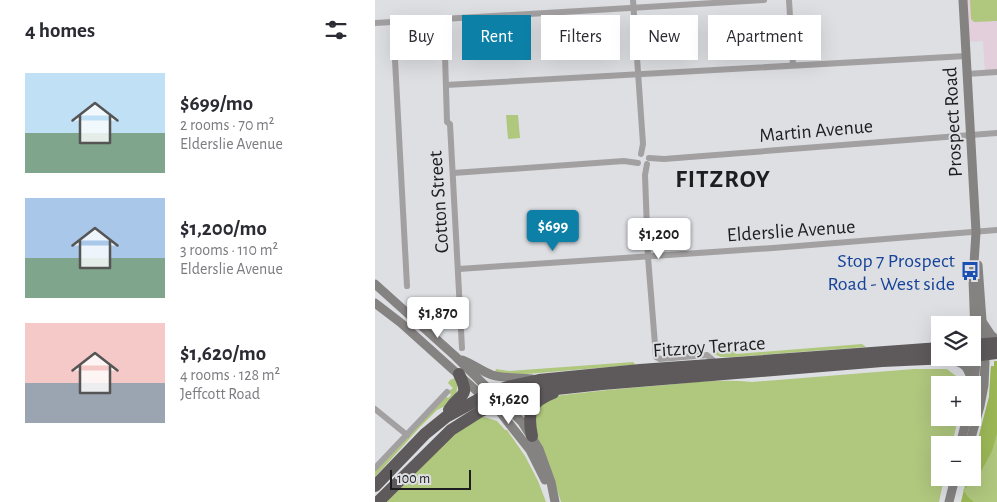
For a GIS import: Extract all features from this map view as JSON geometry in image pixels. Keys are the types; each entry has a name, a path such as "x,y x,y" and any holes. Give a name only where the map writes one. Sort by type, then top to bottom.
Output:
{"highway":[{"path":"981,350 997,342"},
{"name":"Fitzroy Terrace","path":"492,399 511,386 539,380 713,364 931,349"},
{"path":"871,352 882,361"},
{"name":"Fitzroy Terrace","path":"492,399 566,387 752,371 931,359"},
{"path":"768,360 785,363 824,360 827,366"},
{"path":"713,364 719,368 737,367 752,371"},
{"path":"640,370 645,375 669,373 688,376"},
{"path":"375,486 425,434 445,417 452,406 463,395 465,387 459,374"},
{"path":"531,436 529,419 531,410 536,402 566,387"},
{"path":"445,417 492,399"},
{"path":"378,502 446,434 492,399"}],"main road":[{"name":"Prospect Road","path":"963,0 976,232 973,279 975,316"},
{"path":"375,284 455,356 492,399 530,450 554,499"},
{"path":"375,303 401,322 459,374 522,422 545,465 554,499"},
{"path":"981,328 997,342"},
{"path":"455,356 493,375 504,378 520,377 539,380"},
{"name":"Prospect Road","path":"971,436 982,398 981,366"},
{"path":"949,502 953,486"}],"street":[{"path":"452,18 633,4 764,0"},
{"path":"789,0 793,65"},
{"path":"633,4 656,357 660,359 707,354 713,360 713,364"},
{"path":"375,23 390,22"},
{"path":"446,85 966,56"},
{"path":"395,60 407,286"},
{"name":"Cotton Street","path":"445,60 447,122 450,124 462,348"},
{"path":"967,74 997,72"},
{"name":"Martin Avenue","path":"453,173 664,159 997,132"},
{"name":"Elderslie Avenue","path":"459,269 648,257 997,230"},
{"path":"375,468 447,392"},
{"path":"375,409 407,435"}],"shaded area":[{"path":"963,0 997,0 997,71 985,71 983,41 965,42"}],"green space":[{"path":"970,0 997,0 997,21 974,22 971,19"},
{"path":"506,115 518,115 520,138 508,139"},
{"path":"862,344 866,347 733,357 721,357 711,353 714,350 730,349 736,354"},
{"path":"994,361 997,361 997,502 961,502 965,486 981,486 981,436 979,436 989,397 991,366 994,366"},
{"path":"994,361 997,361 997,434 992,451 981,471 981,436 979,436 989,397 991,366 994,366"},
{"path":"633,362 635,364 633,365 515,375 495,373 496,369 509,371"},
{"path":"914,369 947,369 956,376 931,376 931,426 956,426 954,436 931,436 931,486 942,486 939,502 561,502 549,464 533,430 532,415 547,397 698,382 752,382"},
{"path":"455,378 458,382 456,395 420,427 375,477 375,471 446,396 448,398 451,395 449,391 453,388 448,383"},
{"path":"481,416 497,421 507,430 525,456 546,502 384,502 441,443"},
{"path":"964,491 968,497 974,502 961,502"}],"place":[{"name":"Stop 7 Prospect Road - West side","path":"970,271"}],"district":[{"name":"FITZROY","path":"723,178"}]}
